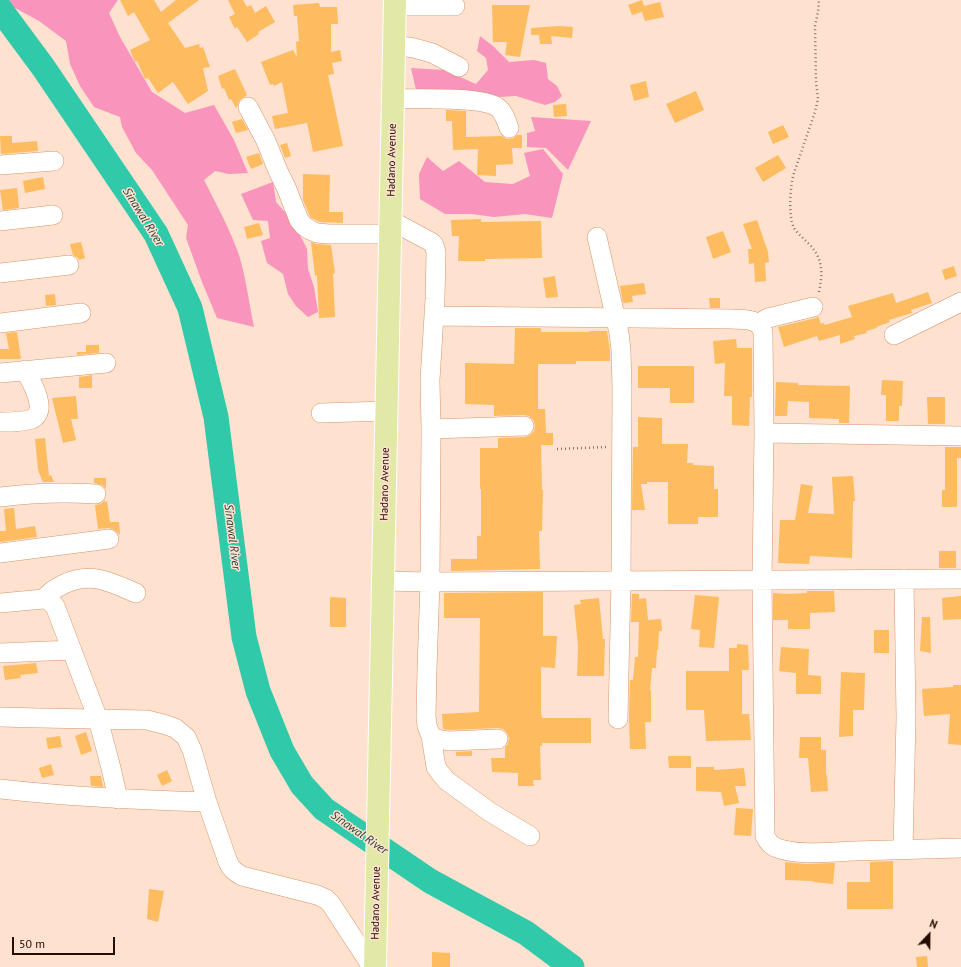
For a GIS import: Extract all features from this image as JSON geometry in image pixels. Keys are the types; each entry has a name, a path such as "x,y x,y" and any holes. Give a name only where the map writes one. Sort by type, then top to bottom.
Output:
{"main road":[{"name":"Hadano Avenue","path":"373,967 376,898 395,3"}],"street":[{"path":"395,3 455,6"},
{"path":"394,45 432,53 459,67"},
{"path":"393,98 471,100 490,103 497,106 501,110 505,116 509,128"},
{"path":"248,107 266,141 299,220 304,226 317,233 329,234 390,227 428,240 434,245 436,252 435,316 430,380 430,582 426,669 427,726 431,736 436,767 447,781 490,812 530,836"},
{"path":"0,165 54,161"},
{"path":"0,221 54,215"},
{"path":"597,238 616,318 621,350 621,581 618,719"},
{"path":"0,273 69,265"},
{"path":"894,335 961,302"},
{"path":"435,316 733,320 759,323 768,318 813,307"},
{"path":"0,323 81,313"},
{"path":"759,323 763,332 764,433 762,581 765,836 768,842 773,846 784,850 808,853 961,848"},
{"path":"0,373 106,363"},
{"path":"0,422 28,420 37,415 39,410 36,392 25,370"},
{"path":"320,413 386,411"},
{"path":"431,429 524,426"},
{"path":"764,433 961,436"},
{"path":"0,497 68,492 96,494"},
{"path":"0,553 109,539"},
{"path":"44,599 48,594 62,585 78,579 89,577 114,584 136,593"},
{"path":"903,849 906,718 904,579"},
{"path":"383,581 762,581 961,579"},
{"path":"0,603 44,599 52,602 98,719 118,799"},
{"path":"0,653 72,650"},
{"path":"0,717 147,720 175,728 186,737 192,750 207,802 231,868 236,873 250,879 318,895 326,900 334,908 347,930 373,967"},
{"path":"431,736 437,739 449,741 498,739"},
{"path":"0,789 118,799 207,802"}],"path":[{"path":"813,307 817,298 820,284 821,265 815,250 794,228 792,222 790,194 792,179 816,112 818,99 816,82 815,26 819,0"},
{"path":"557,449 621,447"}],"shaded area":[{"path":"5,0 118,0 109,13 120,37 152,92 185,113 214,105 234,140 248,173 229,174 215,171 204,180 227,226 239,255 246,282 254,327 217,318 186,238 188,225 152,170 136,153 122,127 120,117 94,107 80,86 70,64 66,41 39,21 8,4"},
{"path":"480,36 493,46 509,62 534,60 546,63 548,79 557,86 562,96 555,102 545,105 516,96 482,98 417,94 411,68 444,70 476,84 488,70 486,58 477,51"},
{"path":"531,117 591,121 568,170 546,148 527,147 527,133 535,131"},
{"path":"543,149 563,174 552,218 525,214 494,217 471,214 445,214 420,199 419,174 427,157 443,171 459,161 485,182 513,184 530,176 524,153"},
{"path":"273,182 276,202 293,221 307,249 308,269 314,287 318,312 308,317 296,306 288,294 283,274 267,263 261,241 270,238 268,221 253,220 241,194"}],"building":[{"path":"120,0 154,0 161,12 176,0 199,0 168,23 185,48 199,44 200,48 203,47 210,67 203,68 208,91 188,104 173,82 158,93 148,78 145,79 130,50 150,40 134,12 128,16"},
{"path":"228,0 243,0 247,7 251,5 255,13 266,6 275,22 258,32 259,34 247,42 237,27 235,29 229,17 235,14"},
{"path":"642,0 644,6 660,2 664,17 645,21 642,12 632,15 628,5"},
{"path":"319,3 320,7 337,7 338,24 331,24 331,52 340,50 342,61 332,63 334,74 328,75 343,146 313,152 307,123 275,129 272,116 288,113 282,82 274,86 273,84 270,85 261,62 293,50 297,57 296,42 299,41 297,16 294,16 293,5"},
{"path":"492,5 530,5 520,57 505,55 507,42 493,42"},
{"path":"559,26 573,27 572,38 551,36 552,44 540,44 539,35 531,35 531,28"},
{"path":"235,69 247,95 239,101 236,108 231,99 229,100 224,88 222,89 218,76"},
{"path":"646,81 649,97 634,101 630,85"},
{"path":"696,91 704,110 675,123 666,104"},
{"path":"566,104 567,116 554,117 553,105"},
{"path":"446,110 466,111 466,137 502,136 507,139 513,138 517,135 522,135 522,148 512,148 513,164 496,165 496,176 477,175 478,149 453,150 452,121 446,121"},
{"path":"242,119 248,130 236,133 232,122"},
{"path":"783,125 789,137 773,144 768,132"},
{"path":"0,136 12,136 12,143 37,141 38,151 1,154"},
{"path":"287,143 291,156 285,158 280,145"},
{"path":"259,153 263,164 251,169 246,157"},
{"path":"778,155 786,168 763,182 755,168"},
{"path":"303,174 330,175 329,212 343,212 343,223 320,222 311,218 303,200"},
{"path":"43,177 45,189 25,193 23,181"},
{"path":"17,188 19,208 3,210 0,190"},
{"path":"481,219 481,222 541,221 542,258 458,261 459,236 452,236 451,220"},
{"path":"757,220 768,252 769,262 765,263 766,281 755,282 754,263 749,264 748,249 752,249 743,224"},
{"path":"259,223 263,235 247,239 244,227"},
{"path":"723,231 731,252 713,259 706,237"},
{"path":"81,242 85,258 79,260 73,255 70,244"},
{"path":"311,242 316,244 331,245 335,273 333,274 335,317 319,318 317,275 315,276"},
{"path":"954,266 957,276 945,280 942,270"},
{"path":"555,276 558,297 546,298 543,278"},
{"path":"644,283 646,294 632,296 633,302 623,303 620,286"},
{"path":"928,292 932,303 911,310 912,313 889,320 890,322 866,331 867,333 854,336 855,339 840,344 840,335 819,341 817,336 784,347 778,327 816,318 818,316 821,324 824,323 825,325 852,317 848,306 893,293 896,303"},
{"path":"55,294 56,305 46,306 45,295"},
{"path":"709,298 720,298 720,308 710,308"},
{"path":"515,328 541,328 541,332 607,331 610,361 576,361 576,364 538,364 538,409 545,409 546,433 553,433 553,445 541,445 543,490 542,531 539,531 540,569 451,571 451,559 477,559 477,536 481,536 480,448 498,448 498,438 525,437 534,431 534,421 529,416 494,416 494,405 465,404 465,363 514,364"},
{"path":"17,332 21,359 0,359 0,349 9,349 6,333"},
{"path":"736,339 737,348 752,348 752,397 750,397 749,426 732,425 732,396 724,396 725,363 715,364 713,341"},
{"path":"86,345 99,345 99,353 77,355 77,352 86,352"},
{"path":"638,366 694,366 694,403 670,403 670,388 638,388"},
{"path":"92,375 92,388 79,388 79,377"},
{"path":"882,380 903,381 902,406 899,406 899,421 886,421 886,395 881,395"},
{"path":"776,382 798,383 798,385 850,386 849,423 839,423 839,419 809,418 809,402 788,401 787,416 775,416"},
{"path":"76,396 78,419 71,419 76,440 63,443 52,398"},
{"path":"927,397 945,397 945,424 928,424"},
{"path":"638,417 662,418 662,444 688,444 687,463 693,463 693,465 714,466 714,489 718,489 718,517 698,517 698,524 668,524 668,482 647,482 647,484 641,484 645,510 632,510 633,447 638,447"},
{"path":"45,438 49,476 51,475 54,482 43,482 38,470 35,439"},
{"path":"945,447 961,447 961,458 957,458 957,507 942,507 942,490 945,490"},
{"path":"853,476 855,501 853,501 852,558 810,556 809,564 778,563 780,520 795,520 801,484 813,486 808,513 834,514 832,477"},
{"path":"94,478 106,478 106,489 102,485 94,483"},
{"path":"105,500 105,502 107,501 110,522 119,522 120,535 113,529 98,529 95,505 101,504"},
{"path":"14,508 16,529 35,526 37,537 0,542 0,531 6,531 4,509"},
{"path":"939,551 956,551 956,568 939,568"},
{"path":"807,591 834,591 835,612 810,613 810,629 788,629 788,620 773,620 773,593 807,593"},
{"path":"543,592 543,636 557,636 555,668 541,667 541,715 542,718 591,718 591,743 542,743 542,746 540,746 541,780 533,780 534,786 518,786 518,773 492,772 491,758 505,758 505,747 508,744 509,738 503,729 443,729 442,714 479,712 480,618 444,618 444,593"},
{"path":"632,594 639,594 639,599 646,598 648,620 661,619 662,631 659,631 656,668 652,668 650,690 651,722 645,722 646,749 630,749 630,680 633,680 635,657 638,657 639,622 631,622"},
{"path":"695,595 719,597 714,648 699,647 700,630 691,629"},
{"path":"961,596 961,619 943,620 942,598"},
{"path":"330,597 346,598 346,627 330,627"},
{"path":"599,598 603,639 605,639 604,676 577,676 578,646 574,605 581,604 580,600"},
{"path":"922,617 930,617 931,653 920,651"},
{"path":"874,630 889,630 889,653 874,653"},
{"path":"737,644 748,645 749,670 742,670 742,714 749,714 751,740 706,741 704,710 686,710 686,671 729,671 729,648 737,648"},
{"path":"781,647 809,649 808,675 821,676 821,694 796,694 796,673 779,671"},
{"path":"36,663 38,673 20,675 21,678 5,680 3,666"},
{"path":"841,672 865,673 864,710 853,710 853,736 839,737"},
{"path":"953,685 961,685 961,745 948,744 950,714 924,716 922,689 953,687"},
{"path":"86,732 92,751 81,755 75,736"},
{"path":"60,736 62,747 48,749 46,738"},
{"path":"800,737 821,737 821,750 826,750 826,775 828,791 811,792 808,758 799,758"},
{"path":"472,751 472,756 456,756 456,752"},
{"path":"668,756 691,756 691,768 669,768"},
{"path":"51,764 54,775 42,778 39,768"},
{"path":"696,767 714,767 714,770 744,768 746,786 735,786 739,803 724,806 721,792 696,791"},
{"path":"167,770 172,781 162,786 157,775"},
{"path":"90,776 101,776 103,787 91,786"},
{"path":"736,808 753,809 751,836 734,835"},
{"path":"893,861 893,909 847,909 847,882 870,882 870,862"},
{"path":"785,862 805,864 835,863 833,884 813,881 785,880"},
{"path":"149,889 164,891 158,922 147,919"},
{"path":"432,952 450,953 450,967 432,967"},
{"path":"927,956 928,967 917,967 916,957"}],"waterway":[{"name":"Sinawal River","path":"0,9 43,67 156,234 190,308 216,417 244,637 258,691 282,751 302,785 324,809 430,881 526,933 572,967"}]}
